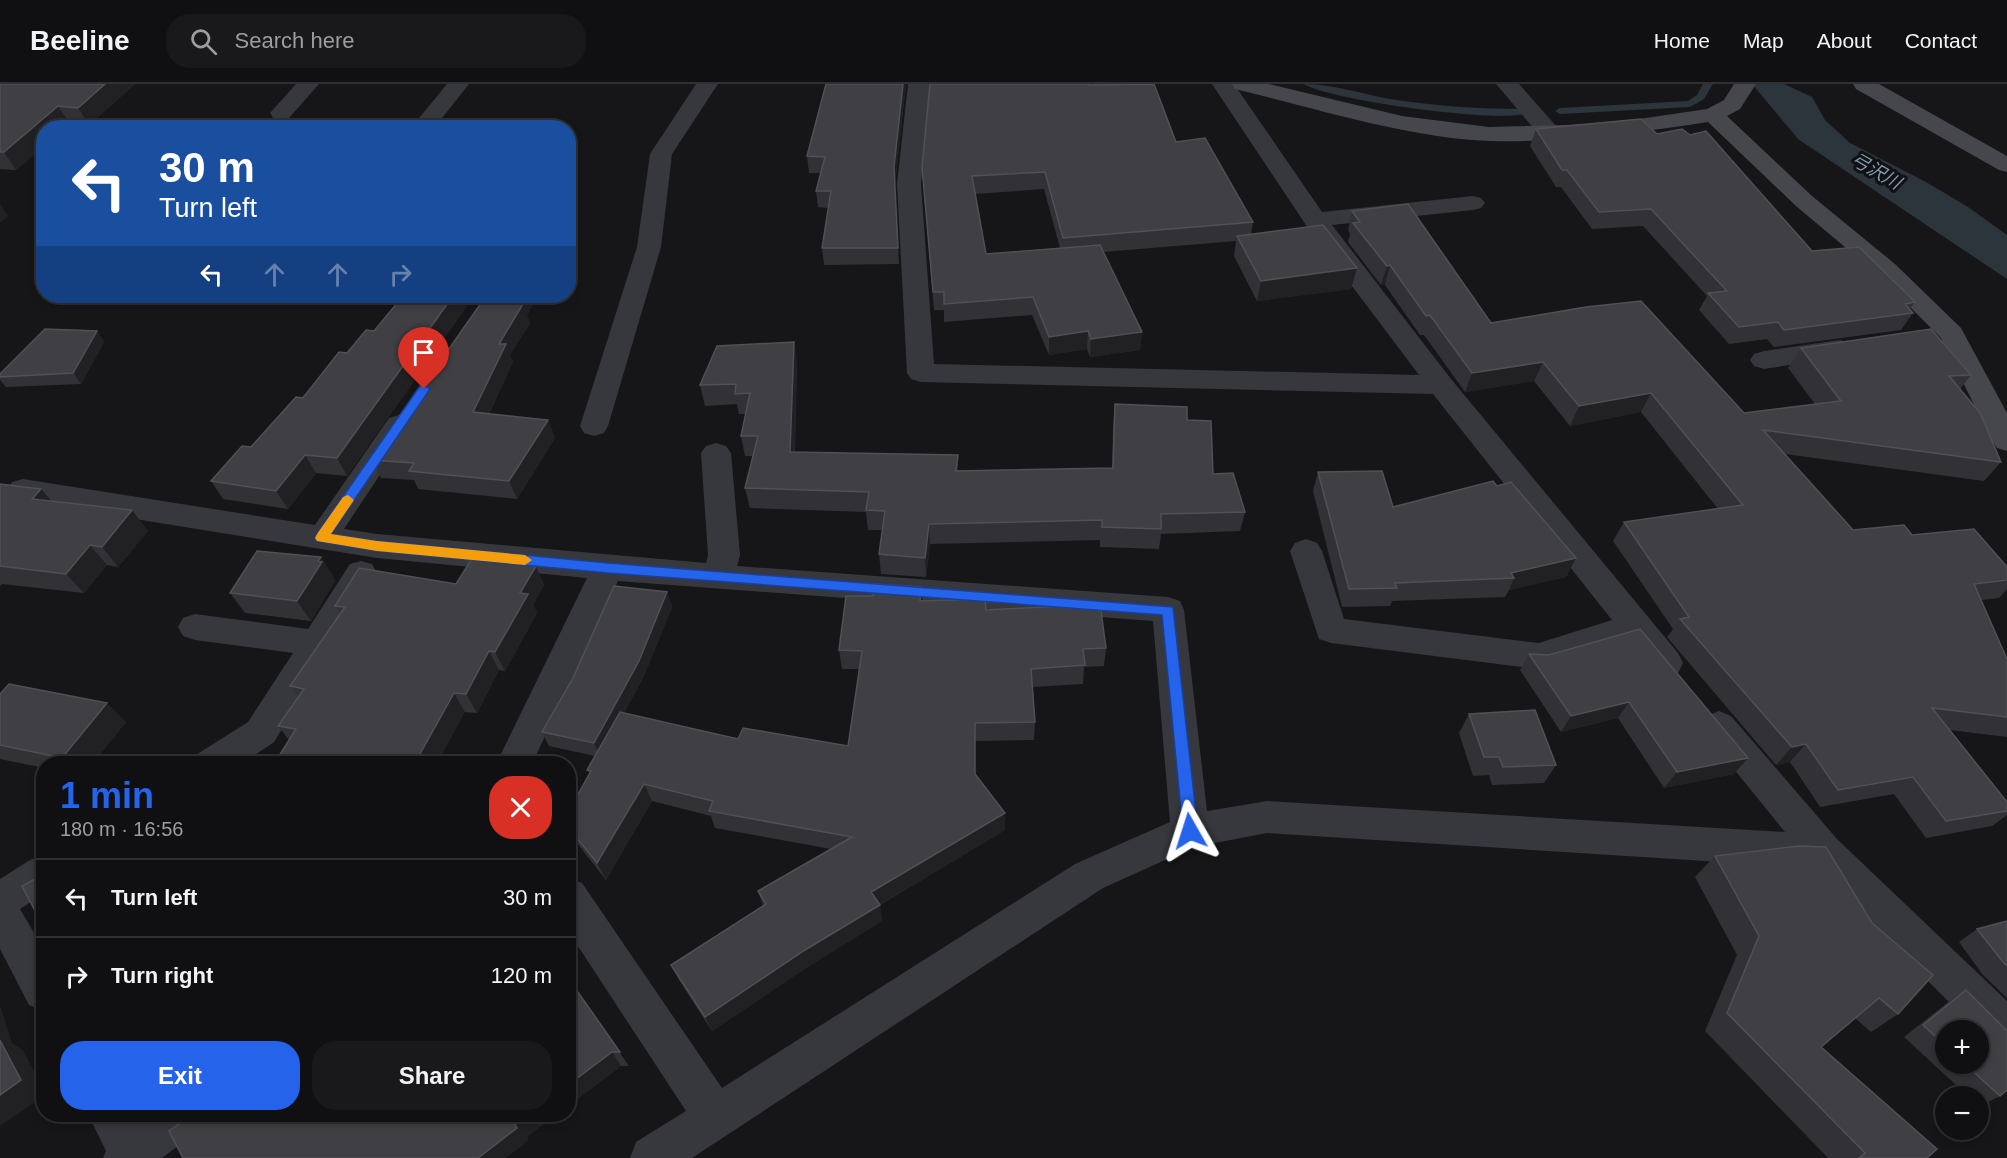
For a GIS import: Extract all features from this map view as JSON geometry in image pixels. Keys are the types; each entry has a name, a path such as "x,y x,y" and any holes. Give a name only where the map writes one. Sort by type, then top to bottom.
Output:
{"street":[{"path":"281,113 308,84"},
{"path":"429,120 458,84"},
{"path":"594,426 649,247 661,154 707,84"},
{"path":"919,84 909,184 921,373 1441,385"},
{"path":"1222,84 1315,220 1441,385 1635,626 1824,852 2007,1030"},
{"path":"1243,84 1402,123 1489,134 1605,131 1713,115 1732,104 1745,84"},
{"path":"1507,84 1550,132"},
{"path":"1864,84 2007,165"},
{"path":"1713,115 1804,201 1886,269 1952,334 2007,441"},
{"path":"1315,220 1473,203"},
{"path":"1917,339 1952,334"},
{"path":"1764,360 1870,345"},
{"path":"322,538 415,402"},
{"path":"716,453 724,555 719,576"},
{"path":"23,490 377,546 608,568 1168,610 1190,831"},
{"path":"224,756 261,732 377,546"},
{"path":"1306,551 1331,630 1539,656 1635,626"},
{"path":"518,756 608,568"},
{"path":"195,627 317,643"},
{"path":"652,1158 1089,876 1190,831 1267,817 1824,852"},
{"path":"0,900 36,877"},
{"path":"576,908 715,1116"},
{"path":"0,910 36,976"},
{"path":"114,1122 130,1157 175,1122"}],"water":[{"name":"弓沢川","path":"1784,84 1812,97 1825,120 1850,143 1926,182 1968,207 2007,235 2007,279 1798,139 1753,85"}],"building":[{"path":"0,84 105,84 78,108 58,106 42,120 36,120 36,125 4,152 0,152"},
{"path":"826,84 903,84 894,167 898,248 822,248 831,191 816,191 825,157 807,156"},
{"path":"930,84 1154,84 1176,142 1205,138 1253,222 1063,238 1045,172 972,176 986,254 1100,245 1142,332 1091,339 1088,331 1049,337 1033,297 944,304 944,292 933,292 922,167"},
{"path":"1641,119 1657,134 1682,129 1690,135 1706,131 1812,251 1859,247 1915,302 1905,304 1913,313 1784,330 1778,322 1739,327 1708,293 1727,291 1651,209 1599,212 1567,170 1562,170 1536,129"},
{"path":"1408,204 1491,323 1586,307 1641,301 1744,413 1841,401 1801,348 1931,329 1971,375 1949,376 1980,413 2001,462 1763,430 1853,530 1904,525 1912,535 1974,529 2007,567 2007,580 1974,584 2007,659 2007,717 1932,708 2007,802 2007,811 1946,821 1913,777 1838,790 1806,744 1792,747 1680,619 1689,617 1624,522 1743,505 1651,393 1579,406 1543,362 1472,373 1430,315 1426,316 1390,265 1387,266 1353,223 1360,222 1352,211"},
{"path":"1323,225 1357,268 1261,281 1237,236"},
{"path":"397,303 448,303 337,458 305,455 276,491 211,481 242,446 251,447 296,397 303,398 339,352 347,353 366,330 374,331"},
{"path":"481,303 523,304 499,344 506,344 473,412 548,420 509,481 409,471 414,463 371,460"},
{"path":"45,329 97,331 73,373 0,377 0,374"},
{"path":"794,342 790,452 958,455 956,471 1113,468 1115,404 1187,407 1187,420 1211,421 1213,474 1233,473 1245,512 1161,514 1161,529 1102,527 1102,520 929,524 925,558 879,554 885,511 866,510 869,492 745,488 758,436 741,436 750,393 735,394 736,384 700,385 717,346"},
{"path":"1382,471 1393,507 1493,481 1497,486 1511,482 1576,558 1511,573 1514,578 1395,583 1397,588 1349,589 1318,472"},
{"path":"0,484 41,489 32,499 132,510 102,547 90,545 66,574 0,566"},
{"path":"257,551 321,557 318,561 322,562 297,601 230,593"},
{"path":"473,557 536,566 520,593 528,594 495,652 489,651 466,694 454,693 420,754 422,756 279,756 296,729 278,726 304,689 290,686 345,607 335,606 359,568 456,584"},
{"path":"874,584 921,587 920,601 985,599 986,610 1100,604 1106,648 1083,649 1085,665 1031,669 1035,722 975,723 975,774 1005,813 871,892 880,905 805,950 705,1017 671,965 766,904 758,891 852,837 709,811 713,801 644,784 597,863 576,837 576,798 591,771 587,770 620,712 738,739 743,728 848,746 862,651 839,650 846,596 873,596"},
{"path":"614,586 667,592 639,661 594,743 542,732 573,678"},
{"path":"1640,629 1748,758 1677,772 1629,702 1571,716 1529,654 1549,655"},
{"path":"9,684 107,703 64,756 52,756 0,745 0,694"},
{"path":"1535,710 1556,765 1503,767 1499,757 1484,757 1469,714"},
{"path":"1799,846 1826,847 1872,923 1933,975 1898,1014 1879,998 1821,1047 1937,1149 1927,1158 1859,1158 1865,1153 1727,1013 1759,936 1715,856"},
{"path":"36,878 36,913 22,886"},
{"path":"2007,921 2007,966 1977,929"},
{"path":"576,989 620,1052 612,1052 576,1079"},
{"path":"1966,990 2007,1031 2007,1090 2000,1096 1976,1074 1989,1074 1989,1020 1935,1020 1935,1036 1923,1025"},
{"path":"0,1040 21,1080 0,1095"},
{"path":"182,1122 519,1122 515,1125 517,1128 478,1158 183,1158 169,1131"}],"waterway":[{"path":"1309,84 1362,97 1415,106 1469,111 1524,112"},
{"path":"1560,111 1690,104 1701,97 1708,84"}],"slow traffic":[{"path":"348,500 322,538 377,546 525,560"}],"route":[{"path":"424,389 322,538 377,546 608,568 1168,610 1190,831"}]}
